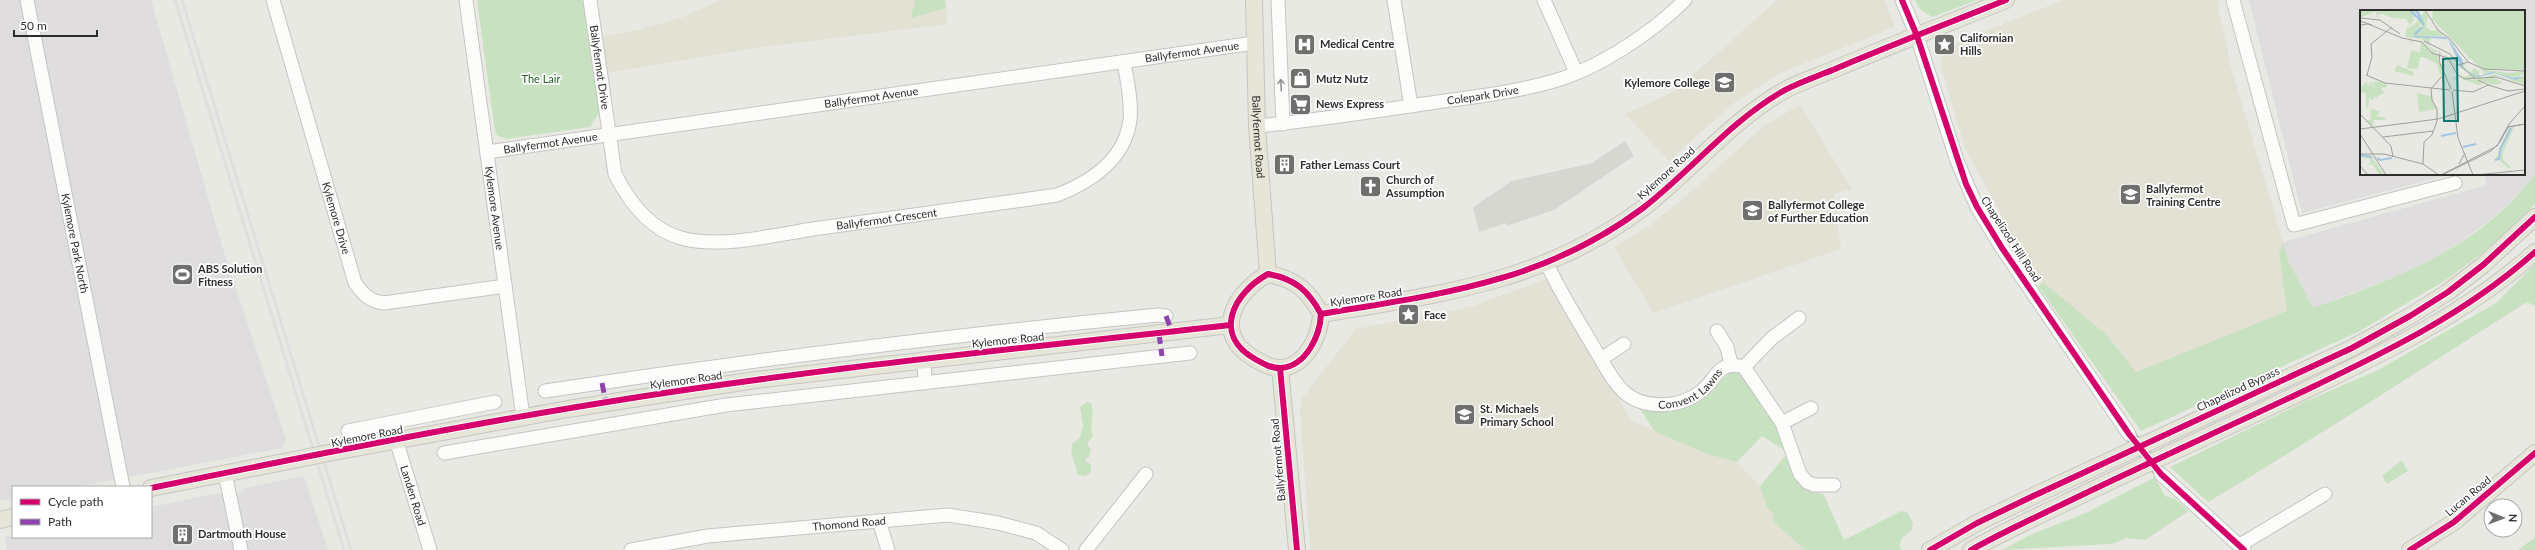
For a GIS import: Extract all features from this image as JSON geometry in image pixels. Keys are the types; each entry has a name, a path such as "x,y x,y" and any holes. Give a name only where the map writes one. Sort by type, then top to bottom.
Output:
{"main road":[{"name":"Ballyfermot Road","path":"1254,0 1257,126 1268,274"},
{"name":"Kylemore Road","path":"1321,314 1416,299 1472,287 1547,264 1601,236 1644,207 1703,152 1785,90 2006,0"},
{"name":"Chapelizod Bypass","path":"1930,550 1984,520 2378,333 2448,292 2494,255 2535,217"},
{"path":"1970,550 2001,532 2367,361 2448,318 2515,270 2535,252"},
{"path":"1268,274 1280,276 1304,290 1310,295 1321,314 1319,331 1308,352 1295,364 1280,368 1266,365 1247,355 1234,339 1230,325 1233,309 1240,296 1255,281 1268,274"},
{"name":"Kylemore Road","path":"152,488 364,446 523,417 755,380 1230,325"},
{"name":"Ballyfermot Road","path":"1280,368 1297,550"},
{"name":"Lucan Road","path":"2410,550 2454,522 2535,452"},
{"path":"0,520 12,517"}],"street":[{"name":"Kylemore Park North","path":"27,0 123,486"},
{"name":"Kylemore Drive","path":"273,0 355,283 364,296 373,301 384,303 505,286"},
{"name":"Kylemore Avenue","path":"466,0 523,417"},
{"name":"Ballyfermot Drive","path":"590,0 609,135"},
{"path":"1278,0 1283,124"},
{"path":"1394,0 1411,106"},
{"path":"1544,0 1576,72"},
{"name":"Colepark Drive","path":"1257,126 1283,124 1523,89 1576,72 1631,43 1661,23 1685,0"},
{"name":"Chapelizod Hill Road","path":"1902,0 1917,36 1957,161 1977,207 2006,254 2060,330 2129,434"},
{"path":"2233,0 2294,225 2455,183"},
{"name":"Ballyfermot Avenue","path":"487,152 1254,43"},
{"name":"Ballyfermot Crescent","path":"609,135 615,174 626,196 644,217 665,232 680,238 697,241 735,240 987,205 1057,195 1077,187 1109,164 1124,142 1130,120 1130,96 1124,62"},
{"name":"Convent Lawns","path":"1547,264 1561,293 1611,376 1624,392 1658,405 1676,404 1689,400 1700,392 1721,369 1731,364 1744,367"},
{"name":"Kylemore Road","path":"545,391 802,354 975,334 1158,315 1166,316"},
{"path":"1799,318 1772,338 1744,367 1782,423 1800,474 1807,482 1814,485 1834,485"},
{"path":"1718,331 1727,347 1731,364"},
{"name":"Kylemore Road","path":"975,334 978,353"},
{"path":"1601,358 1624,344"},
{"path":"444,454 593,427 758,402 1190,353"},
{"path":"802,354 804,374"},
{"path":"924,360 925,383"},
{"path":"755,380 758,402"},
{"name":"Kylemore Road","path":"364,446 354,429 495,402"},
{"path":"476,406 480,425"},
{"path":"1782,423 1811,408"},
{"name":"Landen Road","path":"396,440 430,550"},
{"path":"225,473 241,550"},
{"path":"1086,550 1146,474"},
{"path":"2161,474 2242,548 2325,494"},
{"name":"Thomond Road","path":"632,550 647,549 708,536 948,515 998,523 1036,533 1062,550"},
{"path":"879,521 888,550"}],"shaded area":[{"path":"0,0 151,0 223,249 286,439 282,448 80,486 12,486 12,499 0,501"},
{"path":"721,0 945,0 948,24 762,47 607,73 603,36 638,30 680,18"},
{"name":"Kylemore College","path":"1777,0 1884,0 1895,27 1778,74 1731,105 1669,161 1625,114 1675,91"},
{"name":"Ballyfermot Training Centre","path":"2064,0 2217,0 2231,67 2283,242 2279,253 2288,311 2136,372 2106,334 2043,282 2024,257 1965,148 1941,67 1942,58 1954,43"},
{"path":"2249,0 2535,0 2535,175 2502,211 2462,241 2420,267 2313,308 2288,260 2283,242 2487,185 2484,175 2525,175 2525,10 2360,10 2360,175 2444,176 2302,213"},
{"name":"Ballyfermot College of Further Education","path":"1800,105 1852,189 1834,194 1841,249 1653,313 1614,247 1649,226 1677,204 1765,125"},
{"path":"1625,141 1634,156 1554,210 1507,226 1506,223 1479,232 1473,207 1512,181 1592,163"},
{"name":"St. Michaels Primary School","path":"1547,279 1632,421 1707,454 1737,462 1760,486 1767,508 1829,550 1310,550 1300,410 1302,398 1356,329 1470,307"},
{"path":"304,476 328,550 7,550 5,536 12,535 12,538 152,538 152,507 220,493 225,497 237,495 245,488"}],"green space":[{"name":"The Lair","path":"584,0 600,112 590,127 507,139 498,136 495,132 477,1"},
{"path":"915,0 945,0 946,8 911,18"},
{"path":"1915,0 1978,0 1932,17 1920,9"},
{"path":"2535,175 2535,203 2514,229 2449,278 2360,331 2141,431 2038,286 2043,282 2106,334 2136,372 2287,311 2279,253 2283,242 2288,260 2313,308 2388,280 2436,257 2481,228 2502,211"},
{"path":"2535,264 2535,306 2527,302 2208,502 2170,467 2304,402 2376,371 2496,303"},
{"path":"1730,373 1738,373 1744,377 1776,426 1784,450 1762,436 1737,462 1707,454 1654,431 1639,407 1668,410 1695,404 1711,393"},
{"path":"1087,402 1091,403 1092,407 1093,436 1087,443 1091,450 1089,457 1085,459 1091,466 1091,472 1086,476 1078,475 1071,452 1072,444 1080,438 1083,425 1080,407"},
{"path":"1785,456 1793,474 1801,485 1809,490 1824,495 1844,540 1901,511 1908,513 1913,524 1912,530 1902,538 1900,545 1901,550 1805,550 1773,521 1773,513 1767,508 1760,486"},
{"path":"2402,460 2408,471 2387,484 2382,476"},
{"path":"2155,477 2165,496 2175,499 2189,511 2145,540 2127,538 2112,544 2002,550 2030,535 2088,512"},
{"path":"2535,537 2535,550 2518,550"}],"tunnel":[{"path":"2129,434 2158,470"}],"railway":[{"path":"175,0 344,550"},
{"path":"182,0 351,550"}],"marked path":[{"path":"1166,316 1172,332"},
{"path":"1159,334 1162,356"},
{"path":"602,383 606,403"}],"cycle path":[{"path":"1902,0 1917,36 1966,184 1977,207 2002,248 2129,434 2161,474 2244,550"},
{"path":"1321,314 1407,300 1489,282 1529,269 1567,253 1605,233 1643,208 1661,194 1747,116 1765,102 1785,90 1877,51 2006,0"},
{"path":"1930,550 1977,523 2029,498 2352,348 2410,316 2448,292 2483,265 2535,217"},
{"path":"1971,550 2123,475 2304,391 2395,346 2454,313 2509,274 2535,252"},
{"path":"1268,274 1286,279 1300,287 1311,298 1321,314 1318,331 1310,348 1298,362 1281,368 1274,368 1264,364 1242,349 1234,338 1231,327 1232,315 1237,303 1245,292 1268,274"},
{"path":"152,488 452,429 604,402 815,372 1230,325"},
{"path":"1280,368 1297,550"},
{"path":"2410,550 2454,522 2535,453"}],"place":[{"name":"Medical Centre","path":"1305,44"},
{"name":"Californian Hills","path":"1944,44"},
{"name":"Mutz Nutz","path":"1300,79"},
{"name":"Kylemore College","path":"1725,83"},
{"name":"News Express","path":"1301,104"},
{"name":"Father Lemass Court","path":"1284,165"},
{"name":"Church of Assumption","path":"1371,186"},
{"name":"Ballyfermot Training Centre","path":"2130,195"},
{"name":"Ballyfermot College of Further Education","path":"1752,211"},
{"name":"ABS Solution Fitness","path":"182,275"},
{"name":"Face","path":"1408,315"},
{"name":"St. Michaels Primary School","path":"1464,415"},
{"name":"Dartmouth House","path":"183,534"}]}
